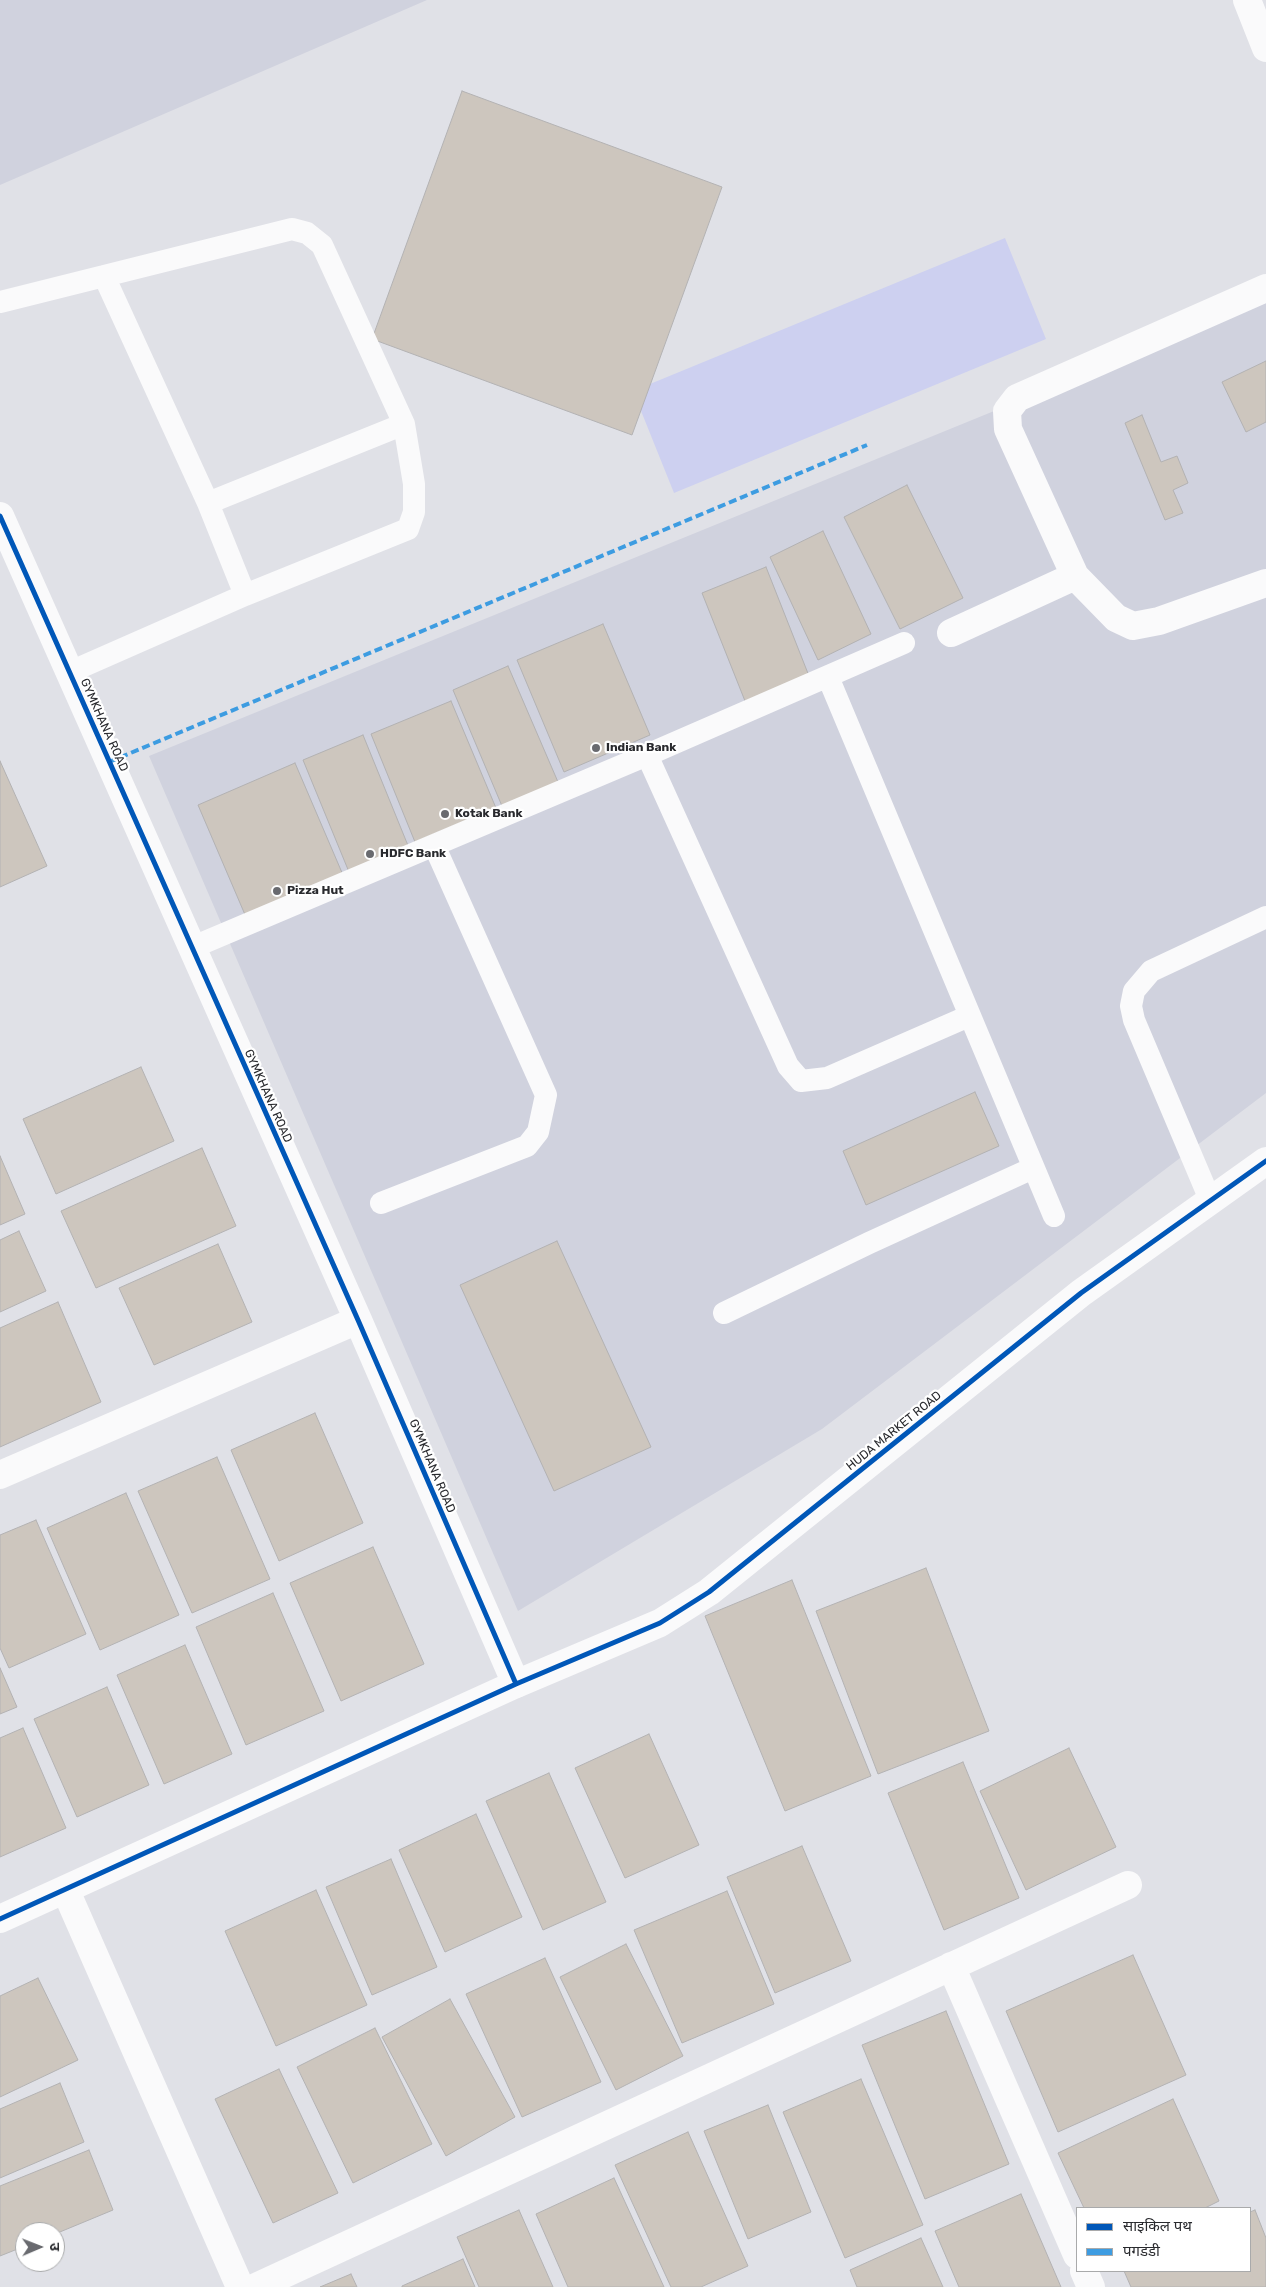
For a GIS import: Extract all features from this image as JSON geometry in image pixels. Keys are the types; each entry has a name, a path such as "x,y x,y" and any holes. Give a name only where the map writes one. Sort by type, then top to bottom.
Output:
{"street":[{"path":"1247,0 1266,48"},
{"path":"1266,288 1017,398 1007,411 1008,429 1075,576 1116,618 1133,626 1159,620 1266,583"},
{"name":"GYMKHANA ROAD","path":"0,516 358,1320 516,1684"},
{"path":"951,633 1075,576"},
{"name":"HUDA MARKET ROAD","path":"0,1919 66,1891 516,1684 660,1624 709,1592 1081,1293 1266,1161"},
{"path":"0,1475 358,1320"},
{"path":"256,2287 1128,1884"},
{"path":"66,1891 240,2287"},
{"path":"951,1966 1076,2253"},
{"path":"1084,2272 1091,2287"}],"lane":[{"path":"0,302 292,229 307,233 322,245 404,424 414,484 414,512 408,529 245,596 70,672"},
{"path":"104,276 208,503 245,596"},
{"path":"208,503 404,424"},
{"path":"191,948 647,755 904,643"},
{"path":"828,677 1054,1216"},
{"path":"647,755 788,1066 801,1081 826,1078 969,1016"},
{"path":"381,1203 527,1146 538,1132 546,1095 434,845"},
{"path":"1211,1202 1134,1020 1131,1006 1134,991 1151,971 1266,917"},
{"path":"724,1313 869,1243 1033,1168"}],"shaded area":[{"path":"0,0 427,0 0,185"},
{"path":"1005,238 1046,339 674,493 633,391"},
{"path":"1266,300 1266,1093 822,1429 518,1611 149,756"}],"building":[{"path":"462,91 722,187 632,435 372,339"},
{"path":"1266,361 1266,422 1246,432 1222,382"},
{"path":"1142,415 1161,462 1177,456 1188,483 1173,490 1183,513 1165,520 1125,423"},
{"path":"907,485 963,598 900,629 844,517"},
{"path":"823,531 871,634 818,660 770,557"},
{"path":"766,567 809,676 745,701 702,593"},
{"path":"603,624 650,735 564,772 517,660"},
{"path":"508,666 558,782 502,806 453,690"},
{"path":"451,701 496,808 415,842 371,734"},
{"path":"363,735 409,848 349,872 303,760"},
{"path":"0,761 47,866 0,887"},
{"path":"295,763 343,875 246,917 198,805"},
{"path":"141,1067 174,1141 56,1194 23,1119"},
{"path":"975,1092 999,1146 866,1205 843,1151"},
{"path":"202,1148 236,1226 96,1288 61,1211"},
{"path":"0,1156 25,1214 0,1225"},
{"path":"19,1231 46,1291 0,1312 0,1240"},
{"path":"557,1241 651,1447 554,1491 460,1285"},
{"path":"218,1244 252,1322 154,1365 119,1288"},
{"path":"58,1302 101,1402 0,1447 0,1328"},
{"path":"315,1413 363,1523 279,1561 231,1450"},
{"path":"217,1457 270,1579 192,1613 138,1491"},
{"path":"126,1493 179,1615 100,1650 47,1528"},
{"path":"36,1520 86,1634 9,1668 0,1648 0,1535"},
{"path":"373,1547 424,1664 341,1701 290,1583"},
{"path":"926,1568 989,1731 878,1774 816,1611"},
{"path":"792,1580 871,1776 785,1811 705,1616"},
{"path":"273,1593 324,1711 246,1745 196,1627"},
{"path":"185,1645 232,1754 164,1784 117,1675"},
{"path":"0,1668 17,1707 0,1714"},
{"path":"107,1687 149,1785 77,1817 34,1719"},
{"path":"23,1728 66,1828 0,1857 0,1738"},
{"path":"649,1734 699,1845 625,1878 575,1768"},
{"path":"1069,1748 1116,1847 1026,1890 980,1791"},
{"path":"963,1762 1019,1898 944,1930 888,1793"},
{"path":"549,1773 606,1902 543,1930 486,1801"},
{"path":"476,1814 522,1917 445,1952 399,1850"},
{"path":"802,1846 851,1961 775,1993 727,1877"},
{"path":"391,1859 437,1967 372,1995 326,1887"},
{"path":"316,1890 367,2005 276,2046 225,1931"},
{"path":"727,1891 774,2004 682,2043 634,1930"},
{"path":"626,1944 683,2056 616,2090 560,1977"},
{"path":"1133,1955 1186,2075 1058,2132 1006,2011"},
{"path":"545,1958 601,2082 522,2117 466,1994"},
{"path":"38,1978 78,2060 0,2097 0,1996"},
{"path":"450,1999 515,2117 446,2156 382,2037"},
{"path":"946,2011 1009,2164 925,2199 862,2045"},
{"path":"375,2028 432,2144 353,2183 297,2067"},
{"path":"279,2069 338,2193 273,2223 215,2099"},
{"path":"861,2079 923,2225 845,2258 783,2112"},
{"path":"60,2083 84,2142 0,2178 0,2109"},
{"path":"1173,2099 1219,2201 1207,2207 1084,2207 1058,2153"},
{"path":"768,2105 811,2212 748,2239 704,2131"},
{"path":"688,2132 748,2266 701,2287 671,2287 615,2165"},
{"path":"89,2150 113,2210 65,2230 65,2222 15,2222 15,2250 0,2256 0,2186"},
{"path":"614,2178 664,2287 568,2287 536,2214"},
{"path":"1021,2194 1061,2287 959,2287 935,2231"},
{"path":"519,2210 553,2287 479,2287 457,2237"},
{"path":"1255,2210 1266,2238 1266,2287 1131,2287 1124,2272 1251,2272 1251,2212"},
{"path":"921,2238 943,2287 857,2287 850,2270"},
{"path":"463,2259 475,2287 402,2287 402,2286"},
{"path":"351,2274 357,2287 320,2287"}],"marked path":[{"path":"109,762 867,445"}],"cycle path":[{"path":"0,516 358,1320 516,1684"},
{"path":"0,1919 516,1684 660,1623 709,1592 1081,1293 1266,1161"}],"place":[{"name":"Indian Bank","path":"596,748"},
{"name":"Kotak Bank","path":"445,814"},
{"name":"HDFC Bank","path":"370,854"},
{"name":"Pizza Hut","path":"277,891"}]}
